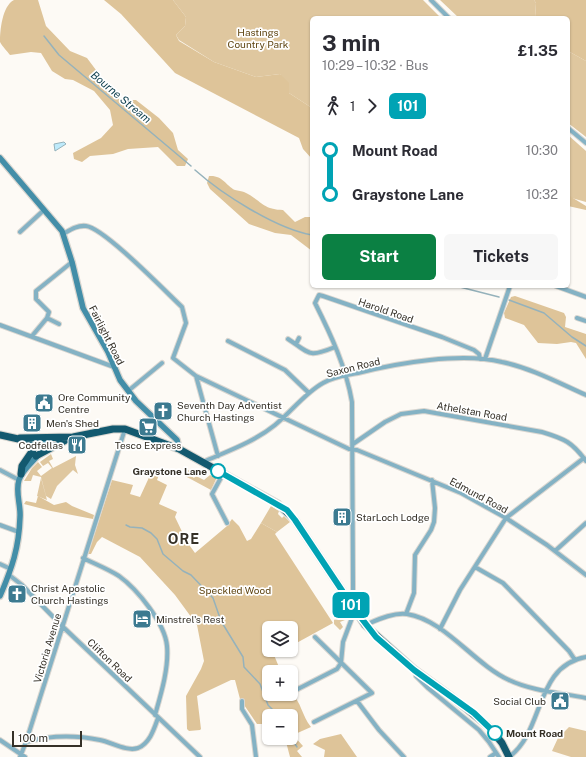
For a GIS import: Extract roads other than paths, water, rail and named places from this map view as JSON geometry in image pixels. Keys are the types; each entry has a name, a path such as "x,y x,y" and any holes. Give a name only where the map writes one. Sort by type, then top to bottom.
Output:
{"highway":[{"path":"20,438 28,441 71,438 113,429 125,429 179,449 287,510 365,625 414,670 490,727 502,743 509,757"},
{"path":"0,435 46,440"},
{"path":"36,456 71,438"},
{"path":"20,477 22,466 33,450 28,441"}],"street":[{"path":"432,0 447,16"},
{"path":"570,130 586,143"},
{"name":"Fairlight Road","path":"0,160 63,234 72,262 83,308 108,352 114,367 128,391 158,424 175,437 179,443 179,449"},
{"path":"20,232 44,210"},
{"name":"Edmund Road","path":"63,234 78,226 84,226 102,234 182,307 186,323 173,358 196,376 322,437 432,480 506,518 555,551 586,575"},
{"path":"32,336 47,318 49,312 36,299 36,291 72,262"},
{"path":"509,288 485,359 522,368 586,395"},
{"path":"561,288 586,297"},
{"name":"Harold Road","path":"347,598 353,591 354,450 352,402 345,375 335,347 315,303 319,296 442,337 474,350 480,359"},
{"path":"47,318 59,324"},
{"path":"577,318 586,321"},
{"path":"0,325 114,367"},
{"path":"296,344 299,338"},
{"path":"288,339 308,354 319,354 335,347"},
{"path":"228,341 284,370 309,393"},
{"name":"Saxon Road","path":"203,463 259,436 283,418 309,393 324,382 345,375 424,361 485,359"},
{"path":"128,391 162,364"},
{"path":"196,376 218,456"},
{"name":"Athelstan Road","path":"353,444 384,422 406,413 424,411 542,432 561,438 575,447 585,460"},
{"name":"Victoria Avenue","path":"22,756 83,558 125,429"},
{"path":"0,596 15,559 20,516 17,489 20,477 43,449 46,440"},
{"path":"440,629 447,612 506,518 585,460"},
{"path":"0,470 20,477"},
{"path":"223,474 212,494 227,523"},
{"path":"406,614 414,593 415,555 431,530 434,522 435,508 432,480"},
{"path":"555,551 586,523"},
{"path":"0,525 19,532"},
{"path":"26,742 55,736 66,736 100,740 132,749 144,745 152,734 168,653 162,626 129,584 83,558"},
{"name":"Clifton Road","path":"0,564 10,572 62,626 156,717 200,757"},
{"path":"475,567 503,583 575,660"},
{"path":"298,689 337,669 342,663 343,642 355,610"},
{"path":"365,625 398,614 406,614 440,629 489,668 509,680 545,690 586,698"},
{"path":"314,722 372,692 315,637"},
{"path":"509,757 516,752 529,732 545,690 560,669 575,660 586,658"},
{"path":"414,670 416,676 420,680 479,730 497,755 490,757"},
{"path":"242,701 242,709 252,725 256,757"},
{"path":"357,701 379,730 404,757"},
{"path":"0,740 22,756"}],"water":[{"path":"64,142 66,144 55,151 54,144"}],"waterway":[{"name":"Bourne Stream","path":"44,36 59,55 191,166"},
{"name":"Bourne Stream","path":"195,170 234,200 266,218 282,226 310,234"},
{"name":"Bourne Stream","path":"464,288 499,297"},
{"name":"Bourne Stream","path":"509,300 544,313 572,337 586,346"},
{"path":"126,525 130,527 142,528 151,533 157,539 163,554 183,571 191,575 213,598 221,621 243,657 244,667 260,684 268,705 272,709"}],"place":[{"name":"Ore Community Centre","path":"44,403"},
{"name":"Seventh Day Adventist Church Hastings","path":"163,411"},
{"name":"Men's Shed","path":"32,423"},
{"name":"Tesco Express","path":"148,427"},
{"name":"Codfellas","path":"77,445"},
{"name":"Graystone Lane","path":"218,471"},
{"name":"StarLoch Lodge","path":"342,517"},
{"name":"Christ Apostolic Church Hastings","path":"17,594"},
{"name":"Minstrel's Rest","path":"142,619"},
{"name":"Social Club","path":"560,701"},
{"name":"Mount Road","path":"495,733"}],"district":[{"name":"ORE","path":"184,539"}],"park label":[{"name":"Hastings Country Park","path":"258,38"},
{"name":"Speckled Wood","path":"235,590"}]}
